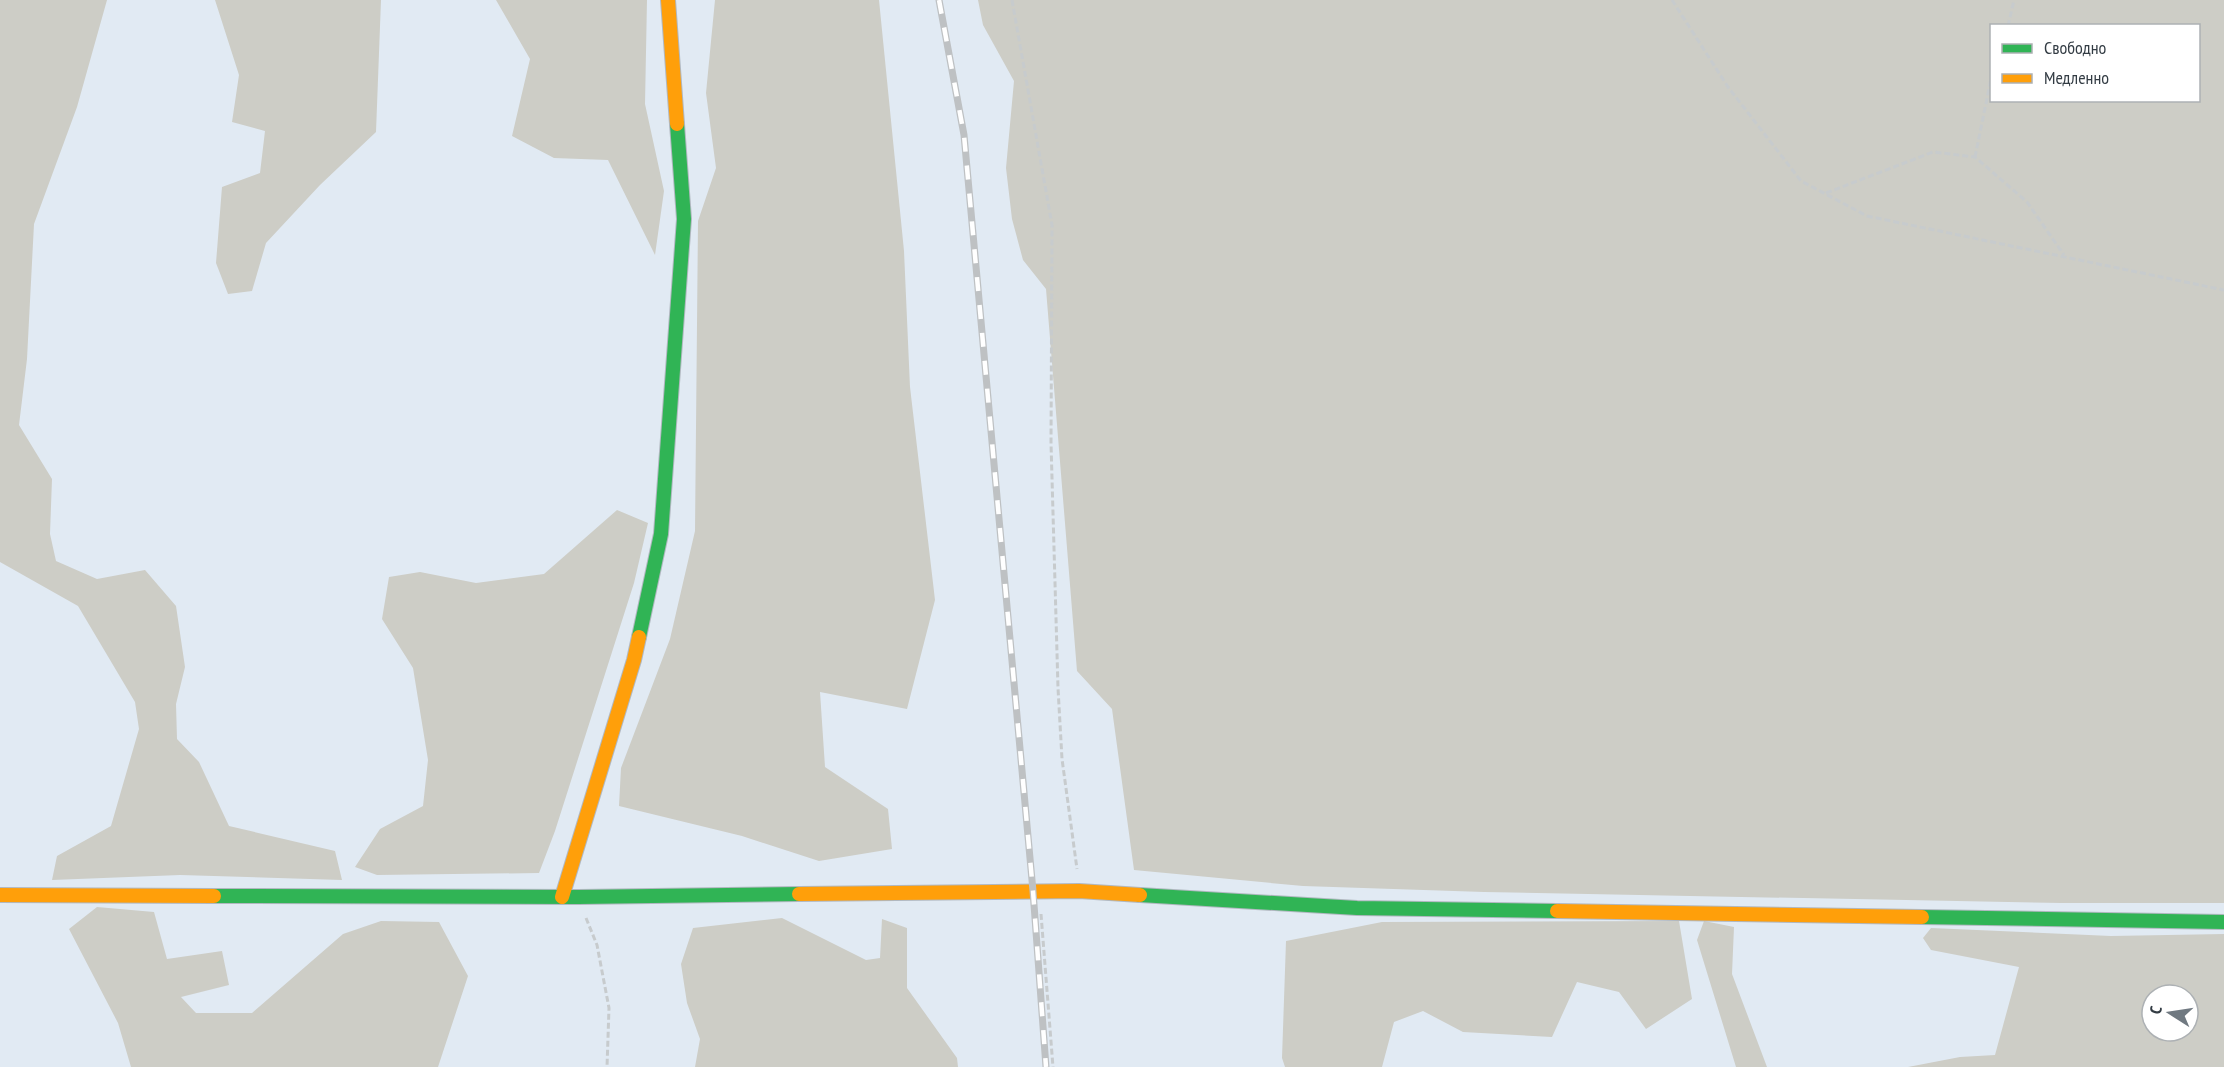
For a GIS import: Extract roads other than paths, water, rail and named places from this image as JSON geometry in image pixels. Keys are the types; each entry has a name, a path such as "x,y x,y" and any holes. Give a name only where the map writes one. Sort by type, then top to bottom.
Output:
{"street":[{"path":"562,897 634,660 661,534 684,219 668,0"},
{"path":"0,895 578,897 1079,891 1357,908 2224,922"}],"railway":[{"path":"939,0 964,135 1033,891 1046,1067"}]}
